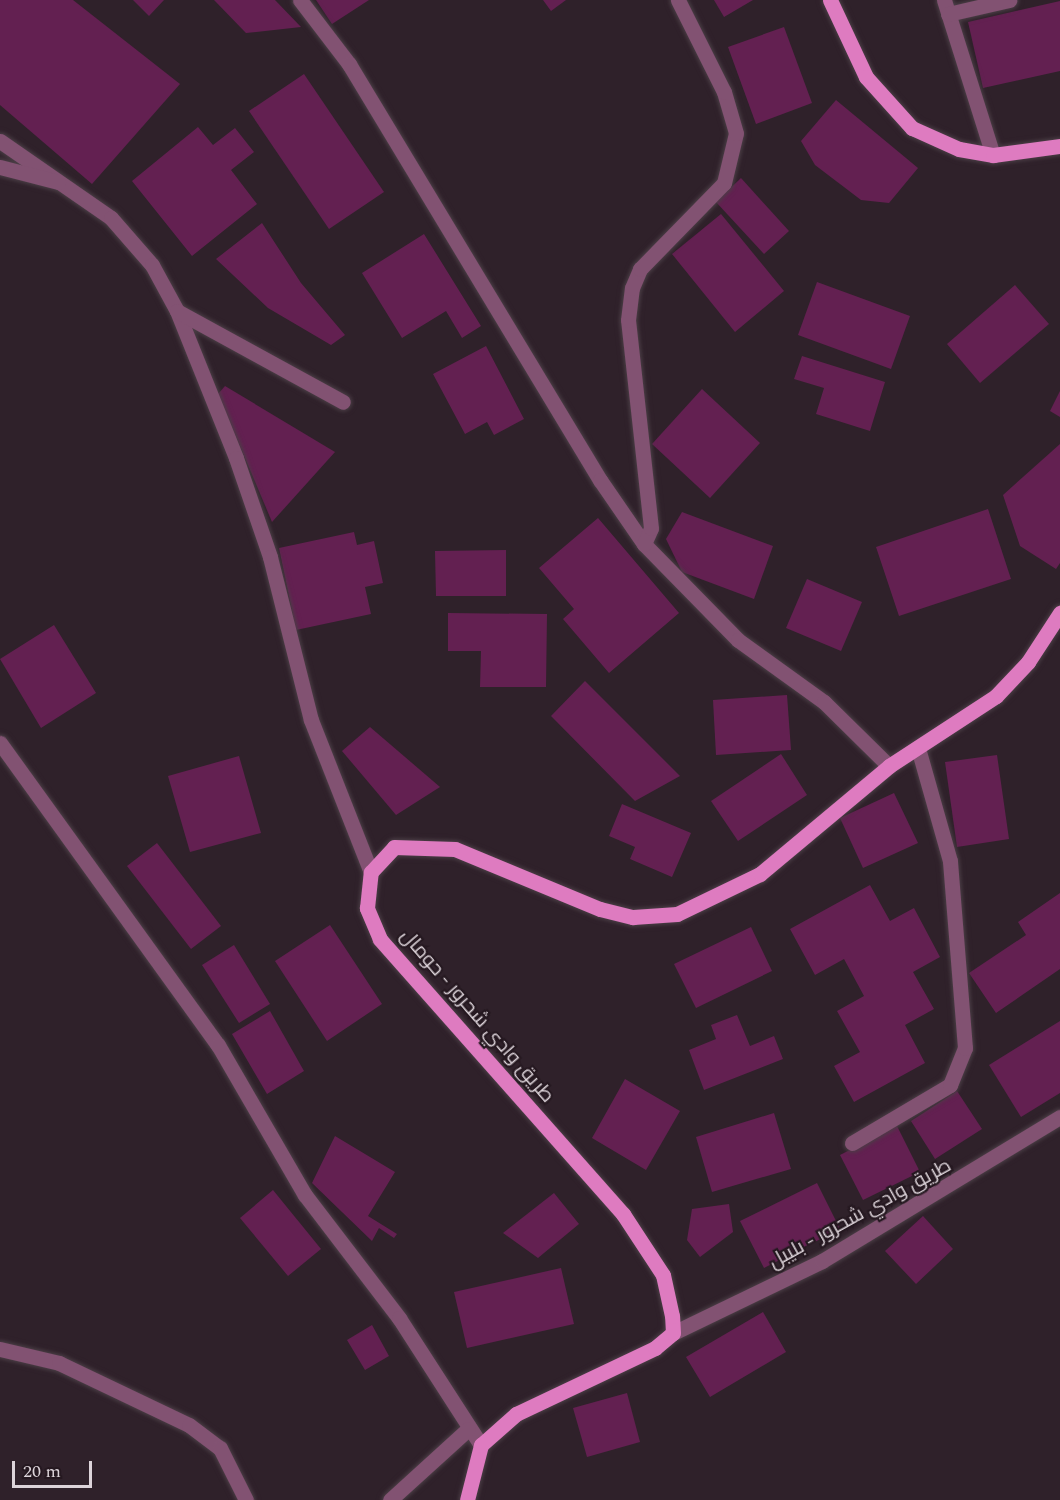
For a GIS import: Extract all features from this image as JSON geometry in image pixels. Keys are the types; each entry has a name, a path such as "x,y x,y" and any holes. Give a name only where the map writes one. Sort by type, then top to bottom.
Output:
{"main road":[{"path":"830,0 866,77 912,128 959,149 993,155 1060,146"},
{"path":"370,872 394,847 455,849 600,909 633,917 677,914 760,874 889,766 996,696 1028,662 1060,613"},
{"name":"طريق وادي شحرور - حومال","path":"370,872 367,908 380,939 643,1240 663,1275 673,1333"},
{"path":"467,1500 481,1445 516,1414 635,1359 673,1333"}],"street":[{"path":"300,0 349,64 588,460 644,543 738,640 825,702 889,766"},
{"path":"644,543 651,528 628,320 632,288 640,269 724,183 736,133 724,92 678,0"},
{"path":"993,155 946,7 1009,0"},
{"path":"0,141 71,186 111,218 152,265 177,311 236,458 270,557 311,720 370,872"},
{"path":"0,167 71,186"},
{"path":"177,311 343,402"},
{"path":"0,743 218,1045 305,1195 399,1318 468,1429 481,1445"},
{"path":"852,1143 950,1085 965,1048 950,861 918,748"},
{"name":"طريق وادي شحرور - بليبل","path":"673,1333 822,1262 1060,1118"},
{"path":"0,1349 59,1364 189,1425 220,1448 246,1500"},
{"path":"390,1500 468,1429"}],"building":[{"path":"0,0 73,0 180,84 92,184 0,105"},
{"path":"133,0 164,0 149,16"},
{"path":"214,0 275,0 301,27 246,33"},
{"path":"316,0 369,0 332,24"},
{"path":"543,0 566,0 551,11"},
{"path":"714,0 753,0 724,17"},
{"path":"1060,1 1060,71 983,88 968,22"},
{"path":"784,27 812,103 756,124 728,47"},
{"path":"304,74 384,192 329,229 249,111"},
{"path":"836,100 918,168 889,203 861,200 815,165 801,141"},
{"path":"198,127 213,145 235,128 254,152 231,170 257,204 192,256 132,181"},
{"path":"741,178 789,231 764,254 716,202"},
{"path":"721,214 784,291 735,332 672,254"},
{"path":"262,223 301,283 345,335 331,345 268,308 216,259"},
{"path":"424,234 481,326 462,338 446,311 402,338 362,273"},
{"path":"817,282 910,316 891,369 798,335"},
{"path":"1015,285 1049,324 980,383 947,344"},
{"path":"486,346 524,419 494,435 487,422 465,434 433,374"},
{"path":"802,356 885,382 870,431 816,414 824,388 794,379"},
{"path":"225,386 335,452 272,522 218,394"},
{"path":"702,389 760,443 710,498 652,444"},
{"path":"1060,391 1060,417 1050,411"},
{"path":"1060,444 1060,563 1056,569 1020,546 1003,495"},
{"path":"988,509 1011,579 899,616 876,547"},
{"path":"682,512 773,546 754,599 682,572 666,539"},
{"path":"598,518 679,613 609,673 563,619 574,609 539,568"},
{"path":"354,532 357,545 374,541 383,583 365,587 371,614 296,630 279,548"},
{"path":"506,550 506,596 436,596 435,551"},
{"path":"807,579 862,602 841,651 786,628"},
{"path":"448,613 547,614 546,687 480,687 481,651 448,651"},
{"path":"54,625 96,693 41,728 0,659"},
{"path":"585,681 680,776 635,801 551,716"},
{"path":"787,695 791,750 716,755 713,700"},
{"path":"370,727 440,787 396,815 342,751"},
{"path":"781,754 807,795 738,841 711,801"},
{"path":"997,755 1009,839 957,847 945,762"},
{"path":"239,756 261,833 190,852 168,776"},
{"path":"894,793 918,843 863,868 840,818"},
{"path":"622,804 691,833 672,877 630,859 635,847 609,836"},
{"path":"157,843 221,926 191,949 127,866"},
{"path":"870,885 890,921 914,908 940,957 913,972 934,1009 905,1025 925,1063 854,1102 834,1066 860,1052 837,1011 864,996 844,959 815,975 790,929"},
{"path":"1060,893 1060,969 996,1013 969,973 1026,935 1018,922"},
{"path":"330,925 382,1004 327,1041 275,961"},
{"path":"751,927 772,971 696,1008 674,964"},
{"path":"234,945 270,1004 239,1023 202,965"},
{"path":"270,1011 304,1071 267,1094 232,1034"},
{"path":"737,1015 750,1046 774,1036 783,1059 704,1090 689,1050 716,1039 711,1025"},
{"path":"1060,1021 1060,1093 1021,1117 989,1065"},
{"path":"625,1079 680,1111 646,1170 592,1138"},
{"path":"957,1091 982,1129 935,1159 911,1121"},
{"path":"774,1113 791,1169 712,1192 696,1137"},
{"path":"897,1126 920,1172 863,1200 840,1155"},
{"path":"335,1136 395,1172 368,1216 397,1234 394,1238 379,1228 372,1241 312,1183"},
{"path":"817,1183 840,1229 764,1268 740,1221"},
{"path":"273,1190 321,1249 288,1276 240,1218"},
{"path":"554,1193 579,1224 538,1258 503,1233"},
{"path":"729,1204 733,1232 700,1257 687,1240 692,1209"},
{"path":"923,1216 953,1249 916,1284 885,1251"},
{"path":"561,1268 574,1324 467,1348 454,1292"},
{"path":"763,1312 786,1352 710,1397 686,1357"},
{"path":"372,1325 389,1356 365,1370 347,1340"},
{"path":"627,1393 640,1442 587,1457 573,1408"}]}
